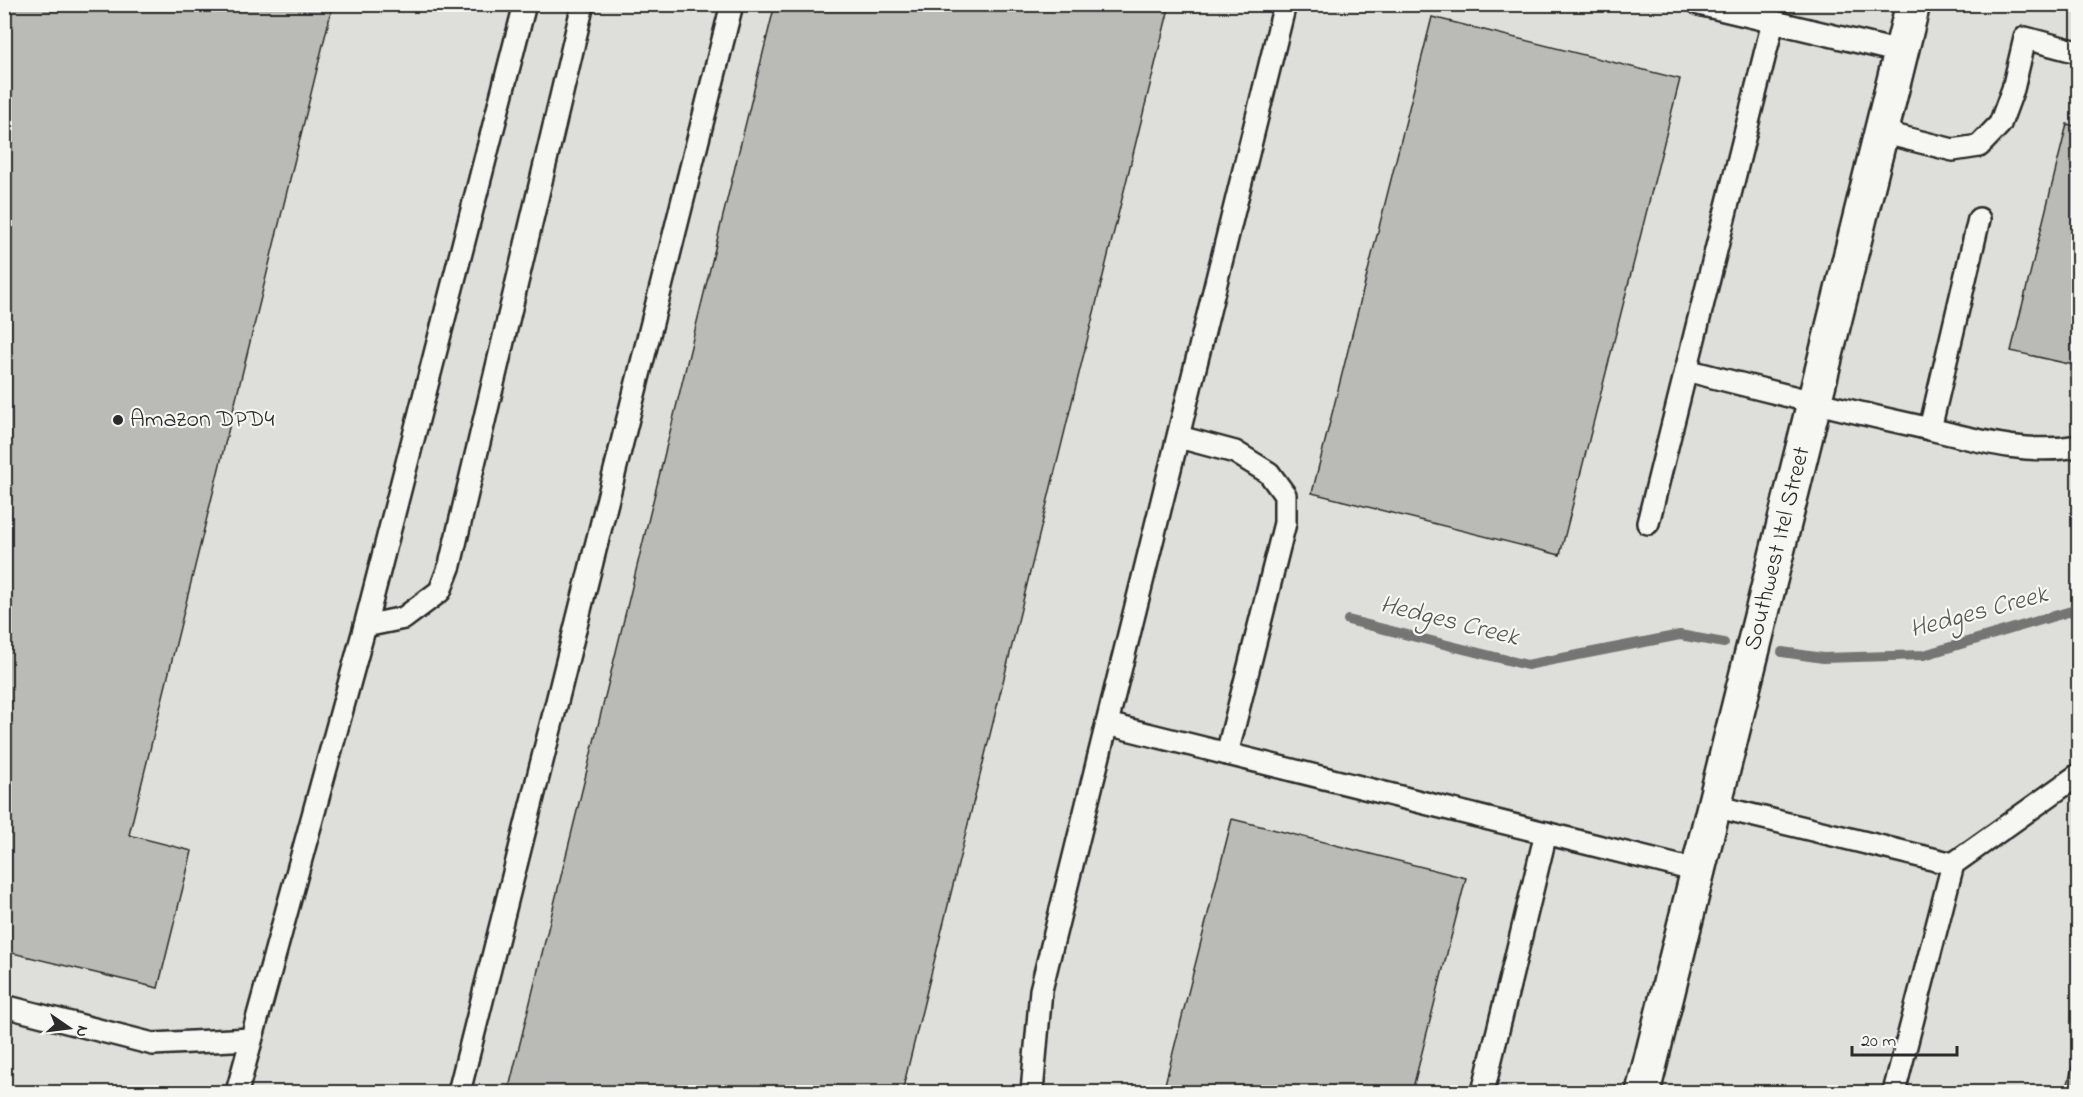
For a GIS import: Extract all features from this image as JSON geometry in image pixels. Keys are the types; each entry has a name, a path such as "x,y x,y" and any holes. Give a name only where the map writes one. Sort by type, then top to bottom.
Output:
{"street":[{"name":"Southwest Itel Street","path":"1643,1092 1913,4"}],"lane":[{"path":"237,1092 365,626 525,4"},
{"path":"365,626 404,618 440,591 450,565 583,4"},
{"path":"459,1092 732,4"},
{"path":"1032,1092 1041,990 1285,4"},
{"path":"1699,4 1901,52"},
{"path":"1648,523 1773,22"},
{"path":"1881,132 1953,150 1979,146 2000,124 2013,89 2025,38 2079,52"},
{"path":"1930,429 1979,219"},
{"path":"1686,370 1814,403 2011,447 2056,450 2079,446"},
{"path":"1179,437 1235,452 1269,473 1285,495 1285,523 1227,754"},
{"path":"1107,724 1698,871"},
{"path":"1894,1092 1953,864 2079,775"},
{"path":"1714,806 1953,864"},
{"path":"1483,1092 1546,833"},
{"path":"4,1006 153,1044 251,1039"}],"shaded area":[{"path":"5,5 2078,5 2078,1092 5,1092"}],"building":[{"name":"Amazon DPD4","path":"4,4 333,4 129,835 192,851 158,988 4,951"},
{"path":"775,4 1170,4 902,1092 508,1092"},
{"path":"1432,17 1680,79 1560,555 1312,493"},
{"path":"2067,124 2078,127 2078,366 2011,351"},
{"path":"1232,819 1466,878 1412,1092 1163,1092"},
{"path":"2078,1043 2078,1092 2066,1092"}],"waterway":[{"name":"Hedges Creek","path":"1782,652 1823,658 1924,655 2078,609"},
{"name":"Hedges Creek","path":"1348,620 1527,665 1680,635 1724,643"}],"place":[{"name":"Amazon DPD4","path":"118,420"}]}
